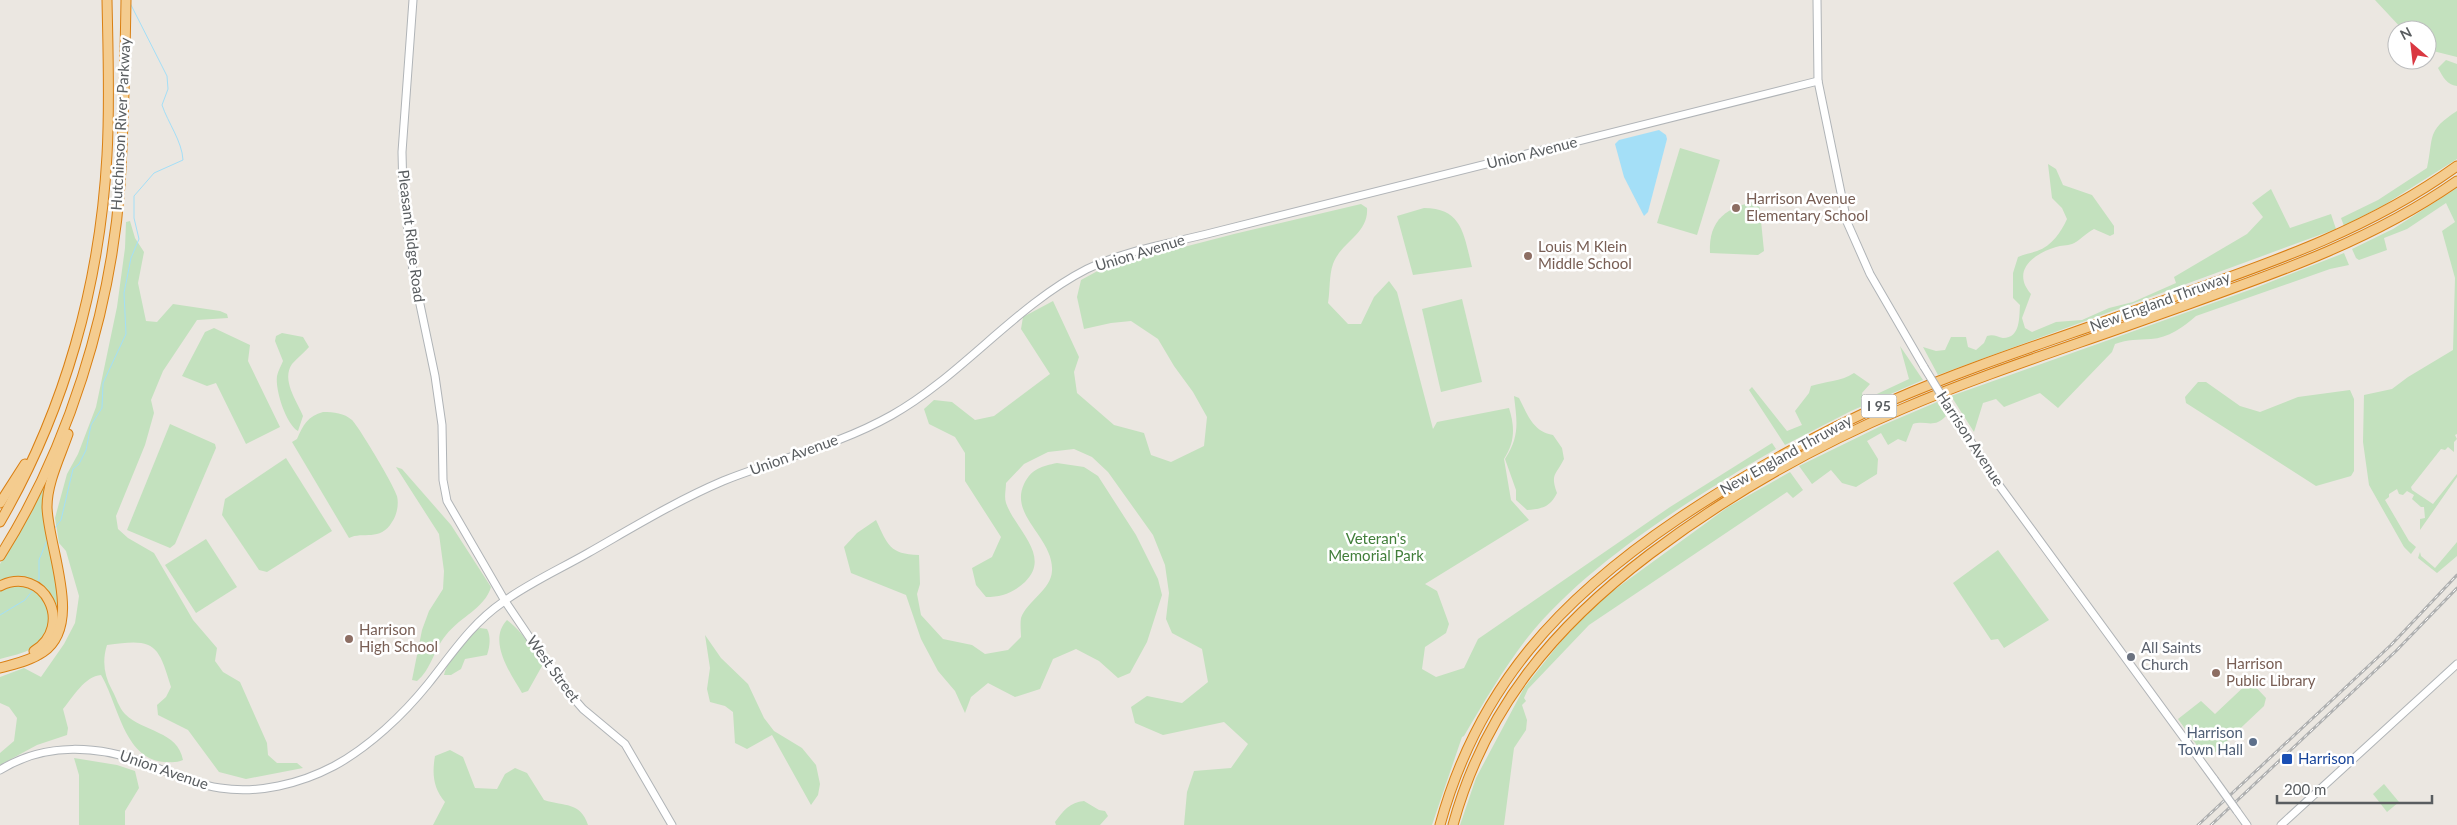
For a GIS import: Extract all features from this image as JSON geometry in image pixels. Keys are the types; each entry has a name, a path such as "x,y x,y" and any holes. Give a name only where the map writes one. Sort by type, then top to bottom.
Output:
{"highway":[{"name":"Hutchinson River Parkway","path":"0,522 15,496 49,423 79,334 100,226 108,122 107,0"},
{"name":"Hutchinson River Parkway","path":"0,556 48,467 91,347 111,253 120,187 126,0"},
{"name":"New England Thruway","path":"1440,825 1453,784 1475,733 1503,684 1537,639 1576,598 1604,573 1712,496 1809,440 1911,392 2327,241 2402,202 2457,166"},
{"name":"New England Thruway","path":"1454,825 1467,783 1490,731 1509,699 1542,652 1568,624 1609,586 1669,540 1724,502 1798,459 1883,417 1962,386 2325,254 2394,220 2457,181"},
{"path":"0,668 40,654 53,643 59,632 64,611 49,521 48,501 50,488 85,379 91,347"},
{"path":"0,503 49,423"},
{"path":"0,586 14,582 24,582 34,586 43,592 49,600 53,613 49,636 33,652 0,662"}],"street":[{"name":"Pleasant Ridge Road","path":"413,0 402,144 403,193 413,271 435,376 442,425 443,480 446,501"},
{"name":"Harrison Avenue","path":"1817,0 1818,81 1847,222 1866,268 1924,367 1996,481 2247,825"},
{"name":"Union Avenue","path":"0,770 30,754 66,749 91,749 119,754 179,778 224,789 260,789 290,783 332,766 358,751 426,686 467,633 503,602 702,490 851,434 895,414 1055,288 1087,269 1115,258 1207,234 1818,81"},
{"name":"West Street","path":"446,501 503,602 569,693 583,709 625,744 672,825"},
{"path":"2281,825 2457,664"}],"green space":[{"path":"2375,0 2457,0 2457,57 2437,52 2437,20 2394,20"},
{"path":"2446,60 2457,64 2457,86 2448,82 2438,68"},
{"path":"2457,111 2457,159 2384,205 2344,226 2341,218 2378,200 2427,168 2431,141 2436,129"},
{"path":"1680,148 1720,160 1697,235 1657,223"},
{"path":"2048,164 2056,169 2063,185 2092,195 2114,226 2114,234 2110,236 2094,229 2074,243 2048,250 2027,264 2023,278 2025,286 2031,294 2022,318 2025,328 2032,332 2056,322 2082,320 2109,308 2133,302 2176,283 2174,277 2247,234 2263,217 2252,203 2271,189 2290,228 2331,214 2336,229 1938,375 1923,347 1936,351 1945,350 1951,337 1966,337 1968,347 1976,350 1984,343 1987,336 2009,337 2016,330 2020,305 2013,298 2013,273 2018,257 2047,246 2059,234 2067,219 2062,208 2052,198"},
{"path":"2457,188 2457,434 2455,435 2457,439 2454,442 2454,452 2448,447 2445,450 2441,449 2411,487 2412,490 2433,504 2457,474 2457,477 2420,530 2420,519 2425,518 2424,507 2421,507 2412,499 2414,495 2407,491 2403,495 2399,494 2397,489 2389,494 2389,497 2385,500 2409,541 2416,547 2411,554 2404,547 2369,485 2363,442 2364,395 2392,389 2453,350 2455,278 2442,231 2455,222 2446,203 2407,229 2384,238 2387,250 2359,260 2352,249 2393,229"},
{"path":"1759,201 1764,251 1758,255 1710,253 1712,231 1722,216 1738,206"},
{"name":"Veteran's Memorial Park","path":"1361,204 1367,208 1364,225 1337,256 1333,264 1328,303 1348,324 1361,324 1374,297 1389,281 1397,292 1433,429 1437,422 1509,408 1513,434 1508,453 1504,459 1511,500 1529,520 1425,584 1437,591 1449,624 1446,633 1425,647 1422,669 1436,677 1464,668 1478,639 1670,507 1772,443 1776,449 1711,488 1644,533 1611,557 1552,610 1519,649 1462,737 1432,825 1184,825 1187,792 1194,771 1231,768 1248,744 1224,722 1163,735 1135,723 1131,707 1147,696 1182,703 1208,682 1202,649 1172,633 1166,619 1169,593 1165,565 1153,535 1108,472 1092,457 1074,449 1048,452 1024,464 1006,483 1006,503 1033,552 1035,562 1032,572 1025,582 1011,592 986,597 976,585 972,568 992,557 1001,537 965,481 965,453 955,437 929,424 924,409 934,400 952,402 975,420 994,416 1050,374 1021,329 1023,317 1053,301 1079,357 1074,372 1077,393 1114,425 1144,433 1151,455 1171,462 1204,446 1207,417 1158,339 1131,321 1084,329 1077,297 1081,280 1103,268"},
{"path":"1424,208 1437,209 1454,218 1464,235 1472,267 1413,275 1397,216"},
{"path":"130,221 135,238 144,252 138,283 146,321 157,322 173,304 220,311 227,314 228,318 197,320 163,371 151,400 154,413 145,445 116,516 118,529 128,538 154,553 193,620 217,648 215,661 223,672 240,682 267,743 268,755 277,763 297,763 303,768 246,779 219,772 188,730 158,715 157,705 166,697 171,687 162,661 157,653 152,647 135,642 107,645 104,662 109,684 119,706 125,714 141,725 167,737 180,750 183,760 164,762 151,759 140,751 131,741 124,728 101,675 95,676 85,683 63,709 68,728 67,735 37,745 0,765 0,753 14,741 17,718 9,707 0,703 0,677 24,668 41,677 64,644 75,623 79,596 66,551 59,543 55,518 67,474 78,454 96,407 117,307 125,248 126,222"},
{"path":"2344,253 2349,265 2330,269 2196,316 2181,328 2164,337 2129,340 2115,344 2112,352 2058,408 2040,393 2004,407 1996,399 1983,403 1974,432 1951,396 2255,288"},
{"path":"1462,299 1482,382 1441,392 1422,309"},
{"path":"214,328 250,345 248,361 280,427 246,444 216,383 207,386 182,376 205,332"},
{"path":"282,333 303,337 309,347 292,364 288,377 291,390 303,416 298,431 289,421 282,406 278,390 277,376 283,361 275,341 276,336"},
{"path":"1900,346 1923,380 1851,411 1785,445 1749,390 1752,387 1787,431 1802,425 1795,411 1809,393 1811,386 1838,380 1854,373 1870,384 1862,393 1864,400 1909,379"},
{"path":"2198,382 2206,382 2240,406 2260,412 2298,397 2350,390 2354,399 2354,471 2351,476 2316,486 2186,403 2185,397"},
{"path":"1514,396 1519,398 1535,426 1553,435 1562,448 1564,459 1554,478 1557,493 1548,504 1537,509 1527,510 1516,500 1516,490 1505,459 1513,443 1516,429"},
{"path":"1937,402 1946,416 1934,423 1913,424 1906,442 1898,439 1888,445 1881,433 1867,441 1878,459 1877,474 1856,487 1842,483 1831,470 1812,484 1799,466 1883,425"},
{"path":"323,412 339,413 352,420 395,490 398,499 396,513 392,522 382,532 349,538 292,442 297,439 304,425 313,416"},
{"path":"170,424 215,444 216,448 175,544 170,548 127,530"},
{"path":"286,458 332,531 267,572 259,570 222,515 225,499"},
{"path":"1057,463 1084,467 1098,476 1136,535 1158,579 1162,595 1147,642 1130,673 1118,678 1099,661 1076,649 1053,659 1040,689 1015,697 988,683 971,697 965,713 955,691 938,671 921,639 906,595 851,573 844,547 857,533 876,520 887,542 895,550 901,553 919,555 920,584 917,594 921,615 943,639 972,645 985,654 1008,650 1021,637 1021,618 1028,606 1048,584 1052,571 1051,559 1046,548 1022,506 1021,496 1024,484 1030,475 1038,469"},
{"path":"396,467 402,469 451,525 491,587 478,607 446,635 426,671 417,681 412,680 422,630 429,611 443,589 444,571 439,534"},
{"path":"1790,472 1803,490 1793,498 1787,492 1589,625 1528,689 1524,698 1526,701 1522,705 1527,720 1526,730 1514,748 1504,825 1460,825 1476,778 1524,688 1558,645 1595,604 1728,507"},
{"path":"48,478 45,494 59,600 59,628 39,585 0,583 0,564"},
{"path":"206,539 237,587 196,613 165,565"},
{"path":"2457,542 2457,556 2437,573 2418,558 2420,552 2421,556 2435,568"},
{"path":"1998,550 2049,620 2004,648 1998,639 1991,640 1953,583"},
{"path":"14,585 33,591 41,597 50,612 50,621 48,631 38,644 23,652 0,659 0,589"},
{"path":"507,620 523,635 542,666 528,691 522,693 507,667 500,647 501,628"},
{"path":"480,628 487,629 489,635 487,655 465,659 461,669 451,675 444,675 458,648"},
{"path":"705,635 721,658 748,684 764,718 774,731 802,748 816,765 820,784 818,795 811,805 772,735 747,749 735,743 733,712 725,706 710,702 707,689 710,668"},
{"path":"2250,681 2266,698 2264,706 2210,757 2206,758 2178,719 2201,701 2215,714"},
{"path":"450,750 463,757 475,788 497,789 505,774 515,768 527,773 544,800 576,808 585,817 588,825 433,825 445,802 434,780 435,756"},
{"path":"74,758 117,765 135,771 139,788 125,811 125,825 79,825 79,775"},
{"path":"2384,784 2399,802 2387,812 2373,794"},
{"path":"1084,801 1099,810 1105,811 1108,816 1100,825 1056,825 1055,822 1067,808 1075,803"}],"water":[{"path":"1659,130 1666,135 1667,139 1648,212 1644,216 1624,177 1615,144 1619,140"}],"waterway":[{"path":"54,529 61,520 73,469 79,464 86,450 91,425 102,408 103,383 126,334 124,293 131,258 139,239 134,218 134,196 154,173 183,160 177,139 162,105 168,89 167,76 130,3"},
{"path":"36,584 39,579 39,560 48,538"},
{"path":"0,615 25,600 33,590"}],"railway":[{"path":"2198,825 2391,645 2457,575"},
{"path":"2211,825 2396,651 2457,588"}],"place":[{"name":"Harrison Avenue Elementary School","path":"1736,208"},
{"name":"Louis M Klein Middle School","path":"1528,256"},
{"name":"Harrison High School","path":"349,639"},
{"name":"All Saints Church","path":"2131,657"},
{"name":"Harrison Public Library","path":"2216,673"},
{"name":"Harrison Town Hall","path":"2253,742"},
{"name":"Harrison","path":"2287,759"}]}
